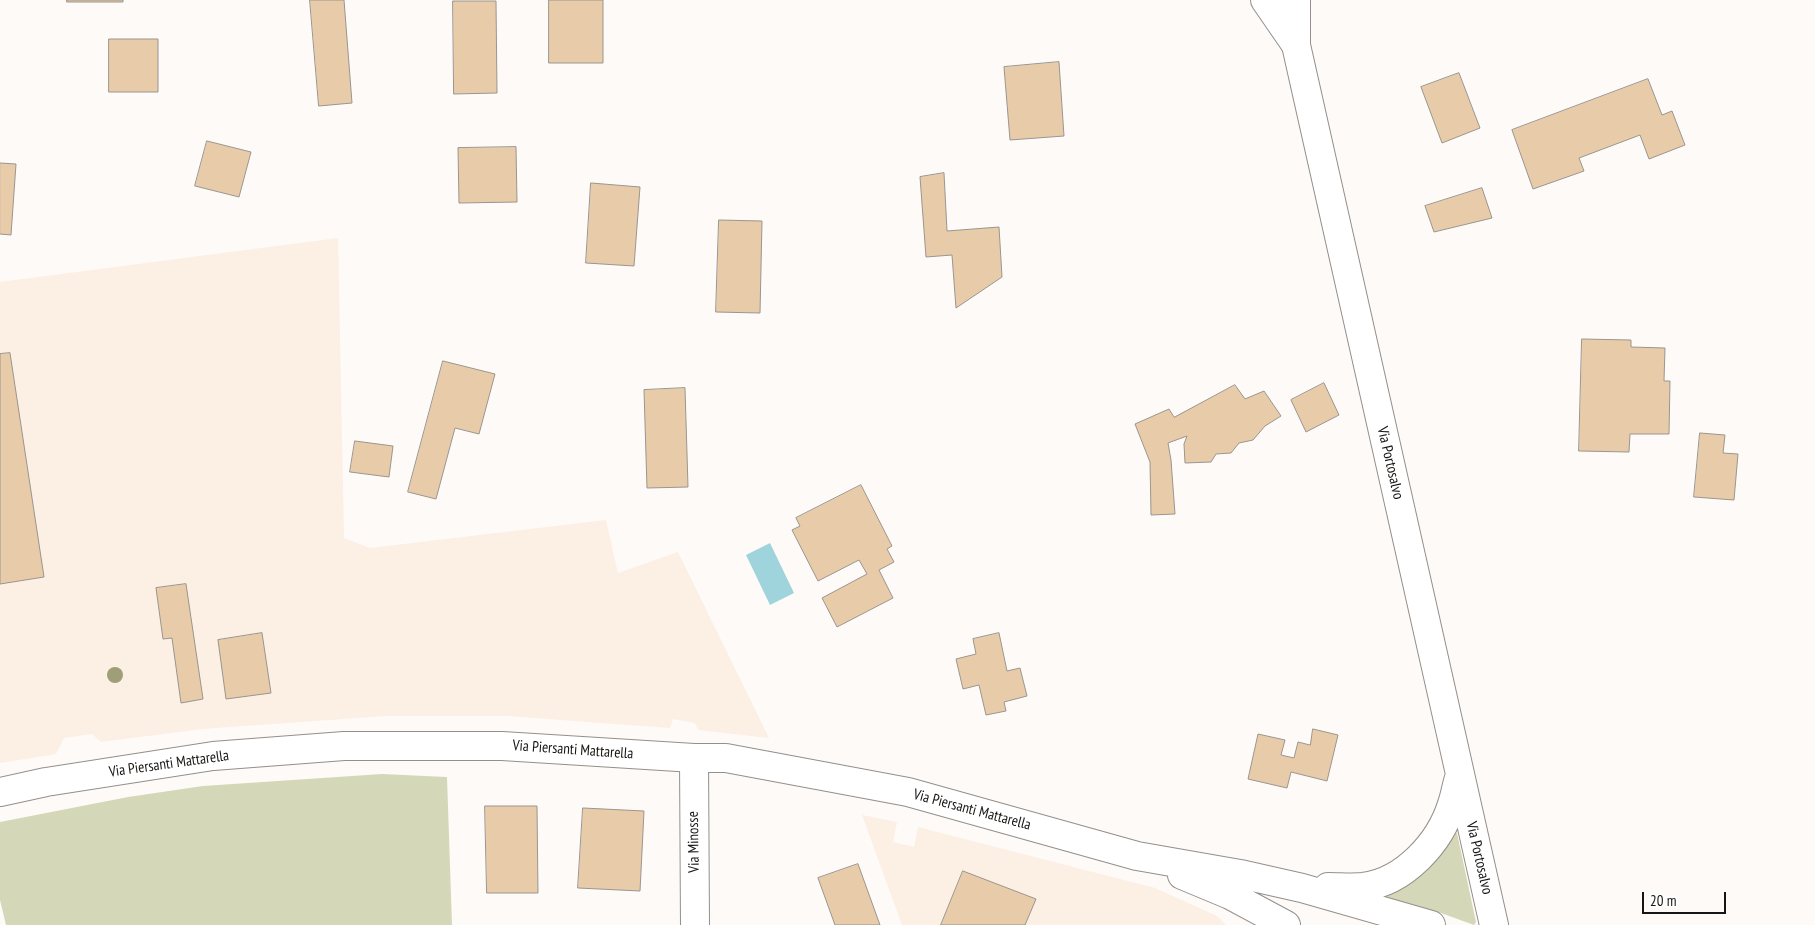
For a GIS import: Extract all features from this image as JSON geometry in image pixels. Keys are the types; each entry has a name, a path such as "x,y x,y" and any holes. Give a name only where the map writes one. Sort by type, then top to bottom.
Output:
{"street":[{"path":"1265,0 1296,45"},
{"name":"Via Portosalvo","path":"1296,0 1296,45 1494,925"},
{"name":"Via Piersanti Mattarella","path":"0,792 46,782 213,756 344,746 502,746 694,758 726,758 908,792 1137,856"},
{"name":"Via Minosse","path":"694,758 695,925"},
{"path":"1302,888 1364,887 1395,878 1420,857 1438,834 1452,806 1460,774"},
{"path":"1137,856 1240,874 1302,888 1431,925"},
{"path":"1137,856 1230,895 1286,925"}],"shaded area":[{"path":"338,238 344,538 370,548 606,520 618,573 678,552 769,738 698,730 695,723 673,719 670,728 507,716 386,716 202,729 101,742 92,734 64,738 56,754 0,763 0,282"},
{"path":"862,815 897,822 893,842 914,847 918,827 1155,888 1217,916 1226,925 902,925"}],"green space":[{"path":"382,774 447,777 452,925 6,925 0,900 0,822 128,797 203,786"},
{"path":"1457,833 1476,922 1474,925 1441,913 1375,898 1451,834"}],"water":[{"path":"770,543 794,593 770,605 746,555"}],"building":[{"path":"67,0 123,0 123,2 67,2"},
{"path":"310,0 344,0 352,103 319,106"},
{"path":"549,0 603,0 603,63 549,63"},
{"path":"453,1 496,1 497,93 454,94"},
{"path":"109,39 158,39 158,92 109,92"},
{"path":"1059,62 1064,136 1010,140 1004,67"},
{"path":"1459,73 1480,128 1442,143 1421,87"},
{"path":"1648,79 1662,115 1672,111 1685,145 1649,159 1640,135 1579,158 1584,171 1533,189 1512,130"},
{"path":"207,141 251,152 239,197 195,186"},
{"path":"516,147 517,202 459,203 458,148"},
{"path":"0,163 16,164 11,235 0,234"},
{"path":"944,173 947,231 999,227 1002,277 956,308 952,255 926,257 920,177"},
{"path":"591,183 640,187 634,266 586,263"},
{"path":"1482,188 1492,218 1434,232 1425,206"},
{"path":"719,220 762,221 760,313 716,312"},
{"path":"1582,339 1631,340 1631,347 1665,348 1664,381 1670,381 1669,434 1630,434 1629,452 1579,451"},
{"path":"10,353 44,577 0,584 0,354"},
{"path":"443,361 495,374 479,434 455,428 436,499 408,492"},
{"path":"1324,383 1339,415 1306,432 1291,400"},
{"path":"1235,385 1245,399 1264,391 1281,416 1265,426 1253,440 1239,443 1231,453 1216,454 1211,462 1185,463 1184,444 1187,436 1168,443 1175,514 1151,515 1150,462 1135,424 1169,409 1174,417"},
{"path":"685,388 688,487 647,488 644,390"},
{"path":"1700,433 1725,435 1723,453 1738,454 1734,500 1694,497"},
{"path":"355,441 393,446 389,477 350,472"},
{"path":"861,485 892,546 887,549 894,562 879,570 893,598 837,627 822,598 867,574 859,560 818,581 792,530 800,526 796,518"},
{"path":"186,584 203,699 181,703 172,638 163,639 156,588"},
{"path":"262,633 271,693 226,699 218,640"},
{"path":"999,633 1007,671 1020,668 1027,696 1004,702 1006,711 986,715 979,685 963,689 956,659 976,654 973,639"},
{"path":"1313,729 1338,735 1327,781 1291,772 1287,788 1248,779 1258,734 1285,740 1281,755 1294,758 1298,742 1310,745"},
{"path":"485,806 537,806 538,893 487,893"},
{"path":"583,808 644,811 640,891 578,888"},
{"path":"858,864 880,925 835,925 818,878"},
{"path":"963,871 1036,899 1025,925 941,925"}]}
